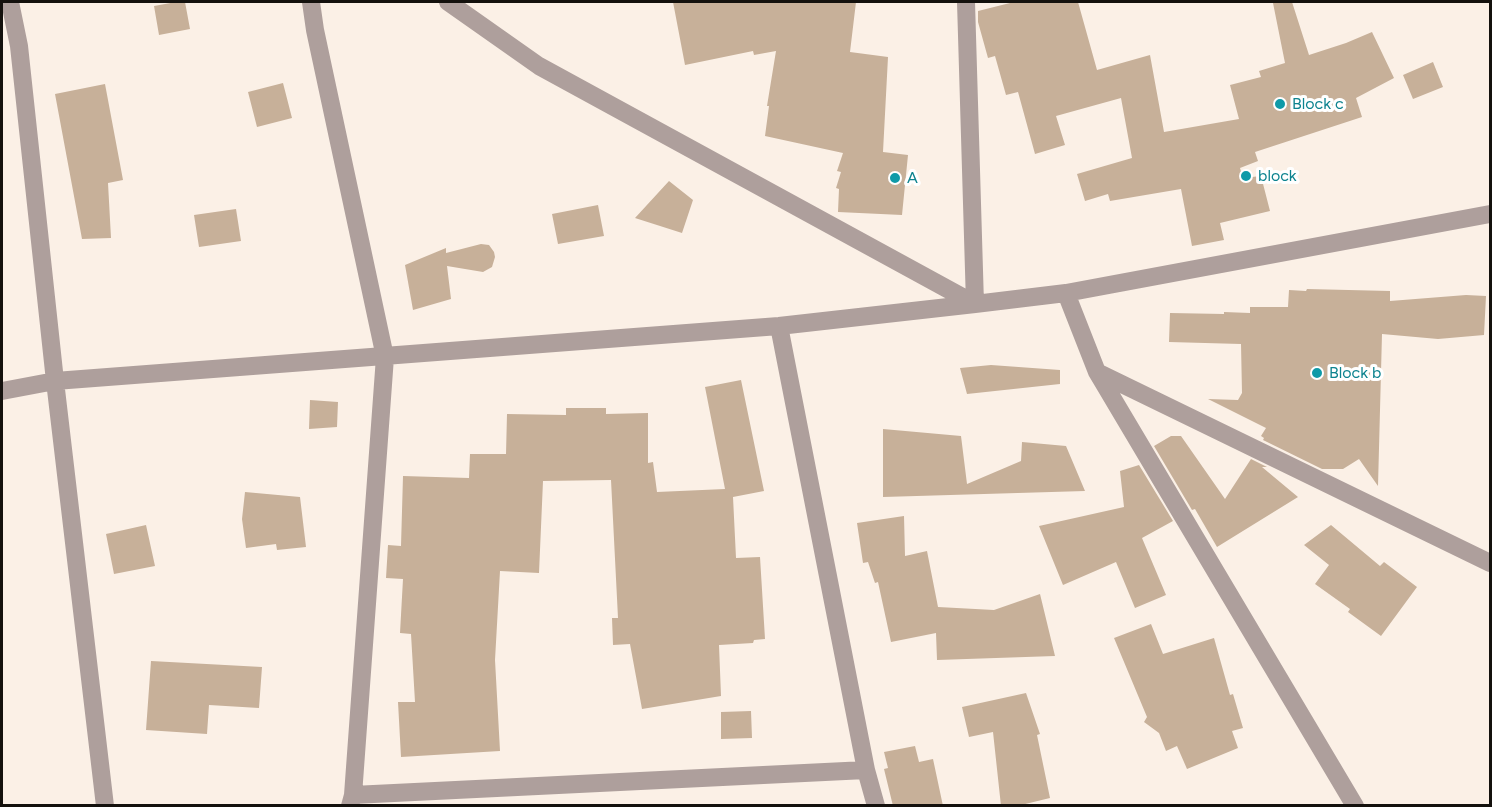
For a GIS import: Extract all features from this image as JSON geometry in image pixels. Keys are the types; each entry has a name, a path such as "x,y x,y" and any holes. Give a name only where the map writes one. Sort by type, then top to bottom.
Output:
{"street":[{"path":"10,2 10,49 55,381 105,806"},
{"path":"311,2 385,357 352,800 866,770"},
{"path":"448,2 539,66 975,304"},
{"path":"966,2 975,304"},
{"path":"2,392 55,381 779,326 975,304 1066,293 1491,214"},
{"path":"1066,293 1097,372 1355,806"},
{"path":"779,326 866,770 876,806"},
{"path":"1097,372 1491,563"}],"building":[{"path":"185,2 190,29 159,35 154,6"},
{"path":"673,2 856,2 850,52 888,57 883,152 908,155 902,215 838,212 839,189 836,188 841,172 837,171 843,153 765,136 769,106 767,106 776,51 754,55 753,51 685,65"},
{"path":"1014,2 1078,2 1097,70 1150,55 1164,132 1239,119 1230,85 1261,77 1259,71 1285,63 1273,3 1292,2 1309,55 1372,32 1394,78 1356,98 1362,117 1255,152 1258,161 1240,168 1243,178 1261,176 1270,211 1220,223 1224,240 1192,246 1181,189 1110,201 1108,194 1085,201 1077,174 1132,158 1121,98 1056,116 1065,145 1035,154 1018,92 1006,95 995,56 988,58 978,22 978,11"},
{"path":"1433,62 1443,87 1413,99 1403,75"},
{"path":"283,83 292,118 257,127 248,92"},
{"path":"105,84 123,180 108,183 111,238 82,239 55,94"},
{"path":"669,181 693,200 682,233 635,218"},
{"path":"598,205 604,236 558,244 552,214"},
{"path":"236,209 241,241 199,247 194,215"},
{"path":"481,244 489,245 494,252 492,267 483,272 447,266 451,299 413,310 405,265 446,248 446,253"},
{"path":"1307,289 1390,291 1390,301 1466,295 1486,296 1484,335 1438,339 1382,334 1378,486 1359,459 1343,469 1322,469 1263,440 1261,436 1266,428 1208,399 1238,400 1242,393 1241,344 1169,342 1170,313 1250,313 1250,307 1288,307 1289,290 1306,291"},
{"path":"991,365 1060,370 1060,384 967,394 960,368"},
{"path":"741,380 764,491 733,497 736,558 760,557 765,639 754,640 753,643 719,645 721,696 642,709 630,644 613,645 612,618 618,618 611,480 543,481 539,573 500,571 495,660 500,751 401,757 398,702 415,702 411,634 400,633 403,579 386,578 388,545 401,546 403,476 469,478 470,454 506,454 507,414 566,415 566,408 606,408 606,414 648,413 648,463 653,462 657,492 725,489 705,387"},
{"path":"310,400 338,402 337,427 309,429"},
{"path":"883,429 961,436 967,484 1021,461 1022,442 1066,446 1085,491 883,497"},
{"path":"1171,436 1181,436 1225,499 1251,459 1267,467 1262,467 1298,497 1217,547 1154,446"},
{"path":"1139,465 1173,521 1142,538 1166,595 1135,608 1116,562 1063,585 1039,526 1124,507 1120,471"},
{"path":"245,492 300,497 306,547 277,550 276,544 246,548 242,519"},
{"path":"904,516 905,556 927,551 938,607 994,610 1040,594 1055,656 937,660 936,633 891,642 878,582 875,583 868,562 863,563 857,523"},
{"path":"146,525 155,566 114,574 106,534"},
{"path":"1331,525 1380,566 1384,562 1417,587 1381,636 1348,612 1350,609 1315,584 1329,565 1304,545"},
{"path":"1151,624 1163,654 1214,638 1230,695 1233,694 1243,728 1232,731 1238,748 1187,769 1177,746 1166,751 1159,733 1144,722 1147,717 1114,638"},
{"path":"151,661 262,667 259,708 209,705 207,734 146,730"},
{"path":"1026,693 1040,734 1037,735 1050,798 1017,806 1001,806 993,732 969,737 962,707"},
{"path":"751,711 752,738 721,739 721,712"},
{"path":"915,746 919,762 933,759 943,806 893,806 884,769 888,768 884,752"}],"place":[{"name":"Block c","path":"1280,104"},
{"name":"block","path":"1246,176"},
{"name":"A","path":"895,178"},
{"name":"Block b","path":"1317,373"}]}
